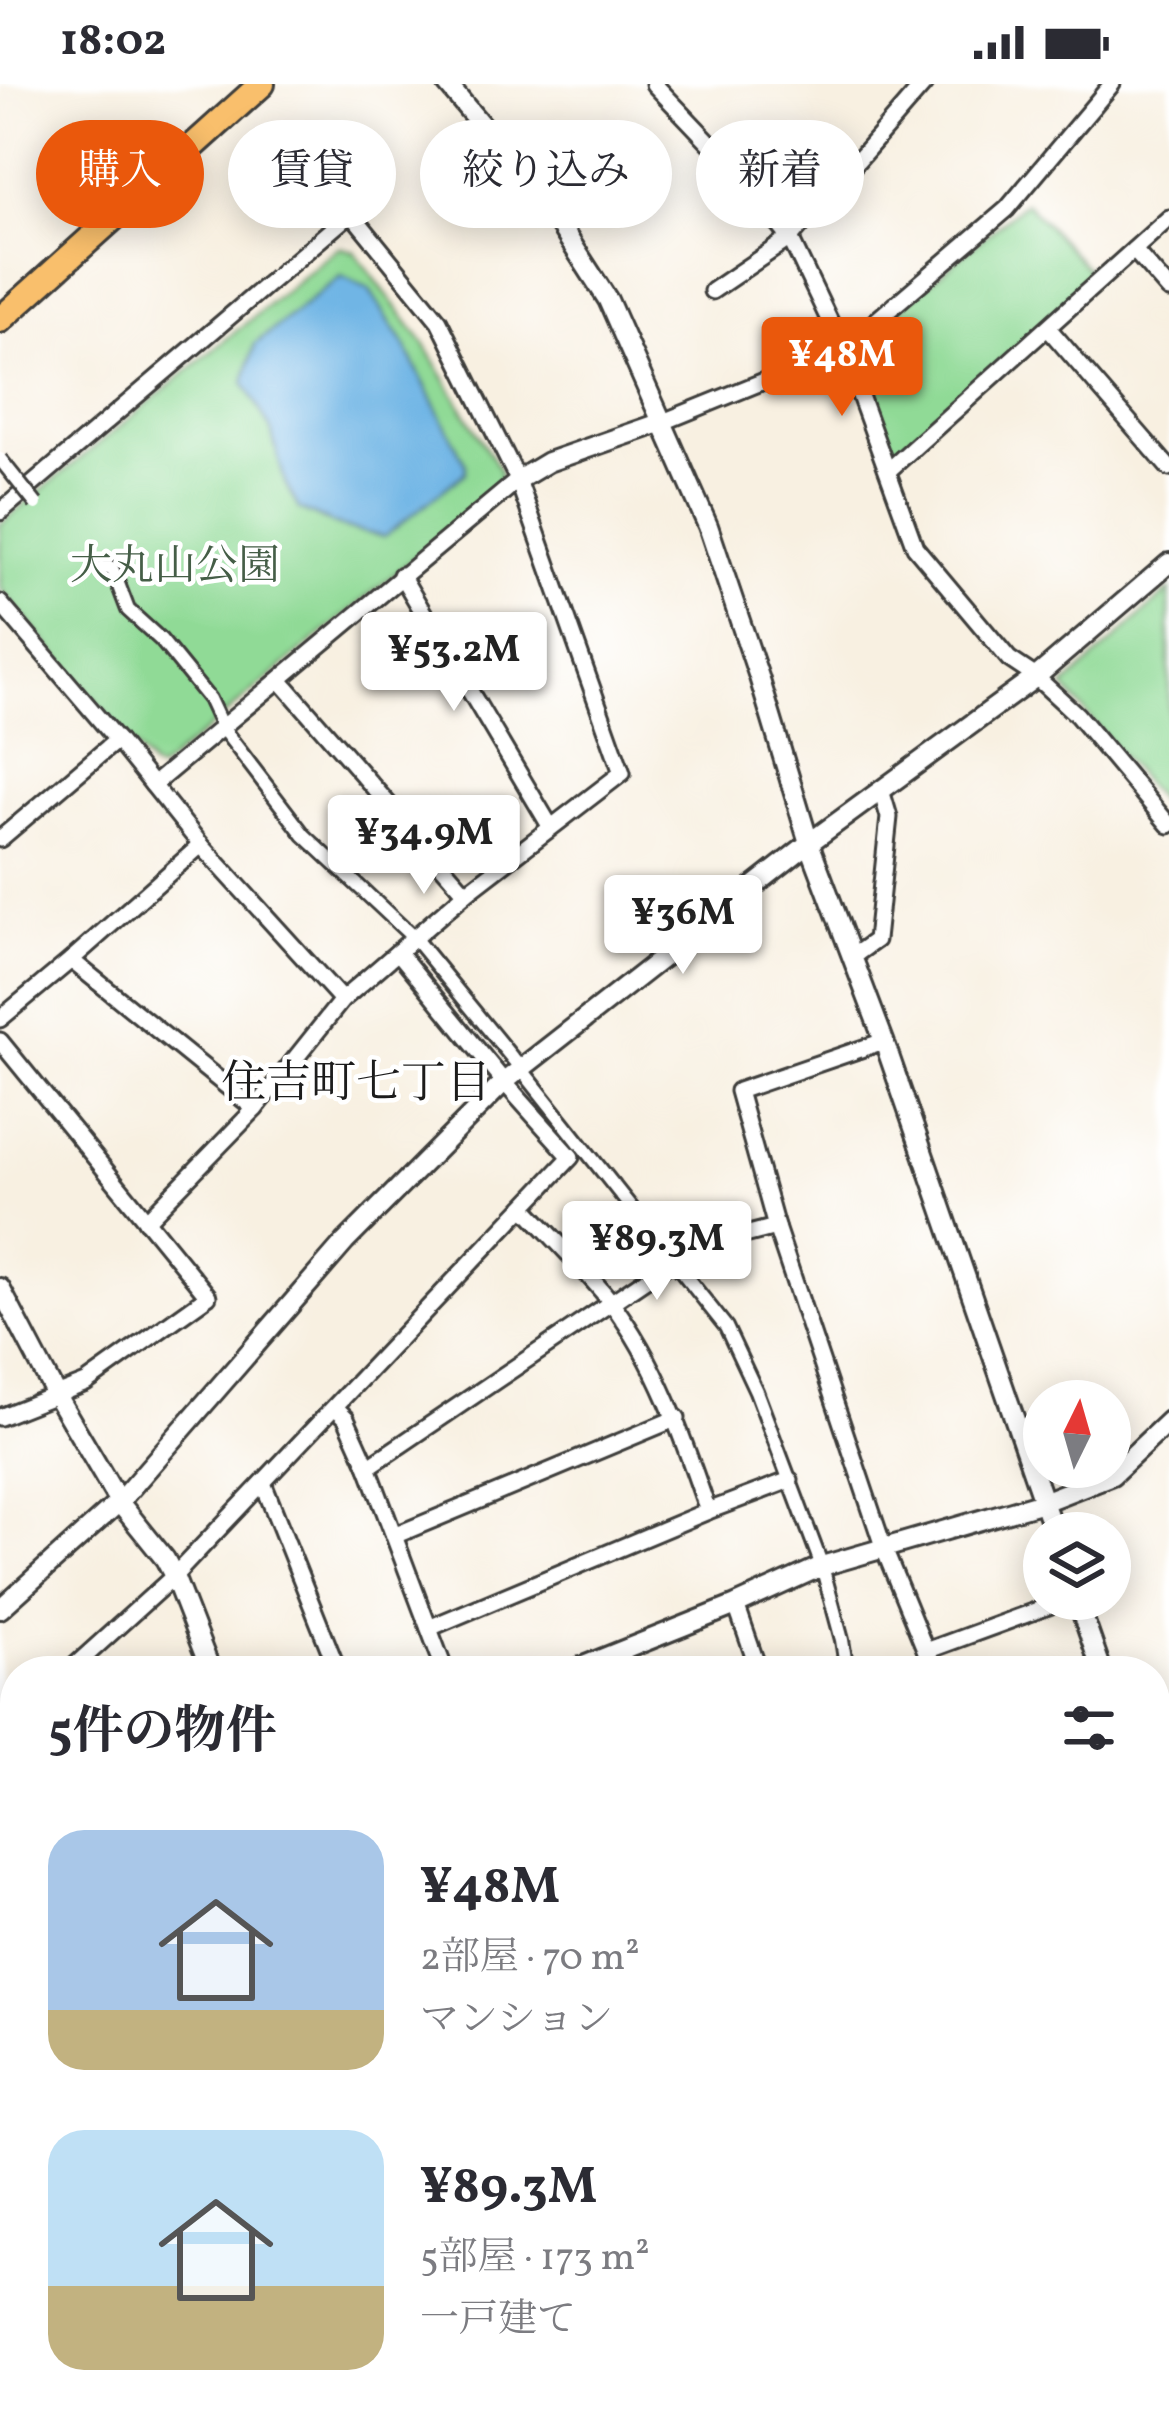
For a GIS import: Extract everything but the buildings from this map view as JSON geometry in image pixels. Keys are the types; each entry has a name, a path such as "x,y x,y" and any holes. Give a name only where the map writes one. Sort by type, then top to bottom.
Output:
{"main road":[{"path":"0,320 262,84"}],"street":[{"path":"447,84 543,199 608,300 708,526 809,843 884,1041 1047,1512"},
{"path":"654,84 790,238 843,349 915,547 1009,659 1036,676 1077,715 1169,825"},
{"path":"712,291 790,238 924,84"},
{"path":"154,785 518,479 548,462 663,422 843,349 1007,209 1112,84"},
{"path":"0,512 351,213 439,321 518,479 622,772 466,893 341,1000 255,1109 146,1221"},
{"path":"889,470 1169,218"},
{"path":"1134,250 1169,290"},
{"path":"1048,328 1169,468"},
{"path":"0,459 36,504"},
{"path":"0,1609 119,1502 345,1242 504,1082 809,843 1036,676 1169,562"},
{"path":"102,568 112,568 128,610 161,640 209,699 223,729 304,835 415,938 726,1327 756,1391 822,1566 845,1656"},
{"path":"401,575 550,826"},
{"path":"0,603 201,845 341,1000"},
{"path":"280,680 466,893"},
{"path":"3,829 117,740"},
{"path":"852,957 876,940 889,818 881,790"},
{"path":"0,1018 201,845"},
{"path":"86,1656 174,1576 571,1157 398,952"},
{"path":"71,960 255,1109"},
{"path":"0,1041 208,1295 86,1383 0,1417"},
{"path":"884,1041 738,1091 776,1227 884,1549 928,1656"},
{"path":"524,1207 611,1302 642,1351 676,1418 708,1511"},
{"path":"368,1466 674,1260 698,1247 776,1227"},
{"path":"0,1288 119,1502 165,1558 205,1656"},
{"path":"335,1407 346,1418 368,1466 439,1656"},
{"path":"396,1535 676,1418"},
{"path":"608,1656 822,1566 1043,1502 1112,1475 1169,1421"},
{"path":"429,1628 790,1480"},
{"path":"262,1484 332,1656"},
{"path":"736,1605 755,1656"},
{"path":"926,1651 1023,1615"},
{"path":"1084,1620 1097,1656"}],"green space":[{"path":"1025,202 1095,277 891,460 851,350"},
{"name":"大丸山公園","path":"339,247 354,251 423,342 500,471 500,486 159,770 153,769 0,588 0,524"},
{"path":"1169,590 1169,813 1064,687"}],"water":[{"path":"341,276 369,289 405,346 466,465 465,473 384,537 341,527 299,509 285,483 271,430 244,382 255,344"}],"district":[{"name":"住吉町七丁目","path":"356,1085"}]}
